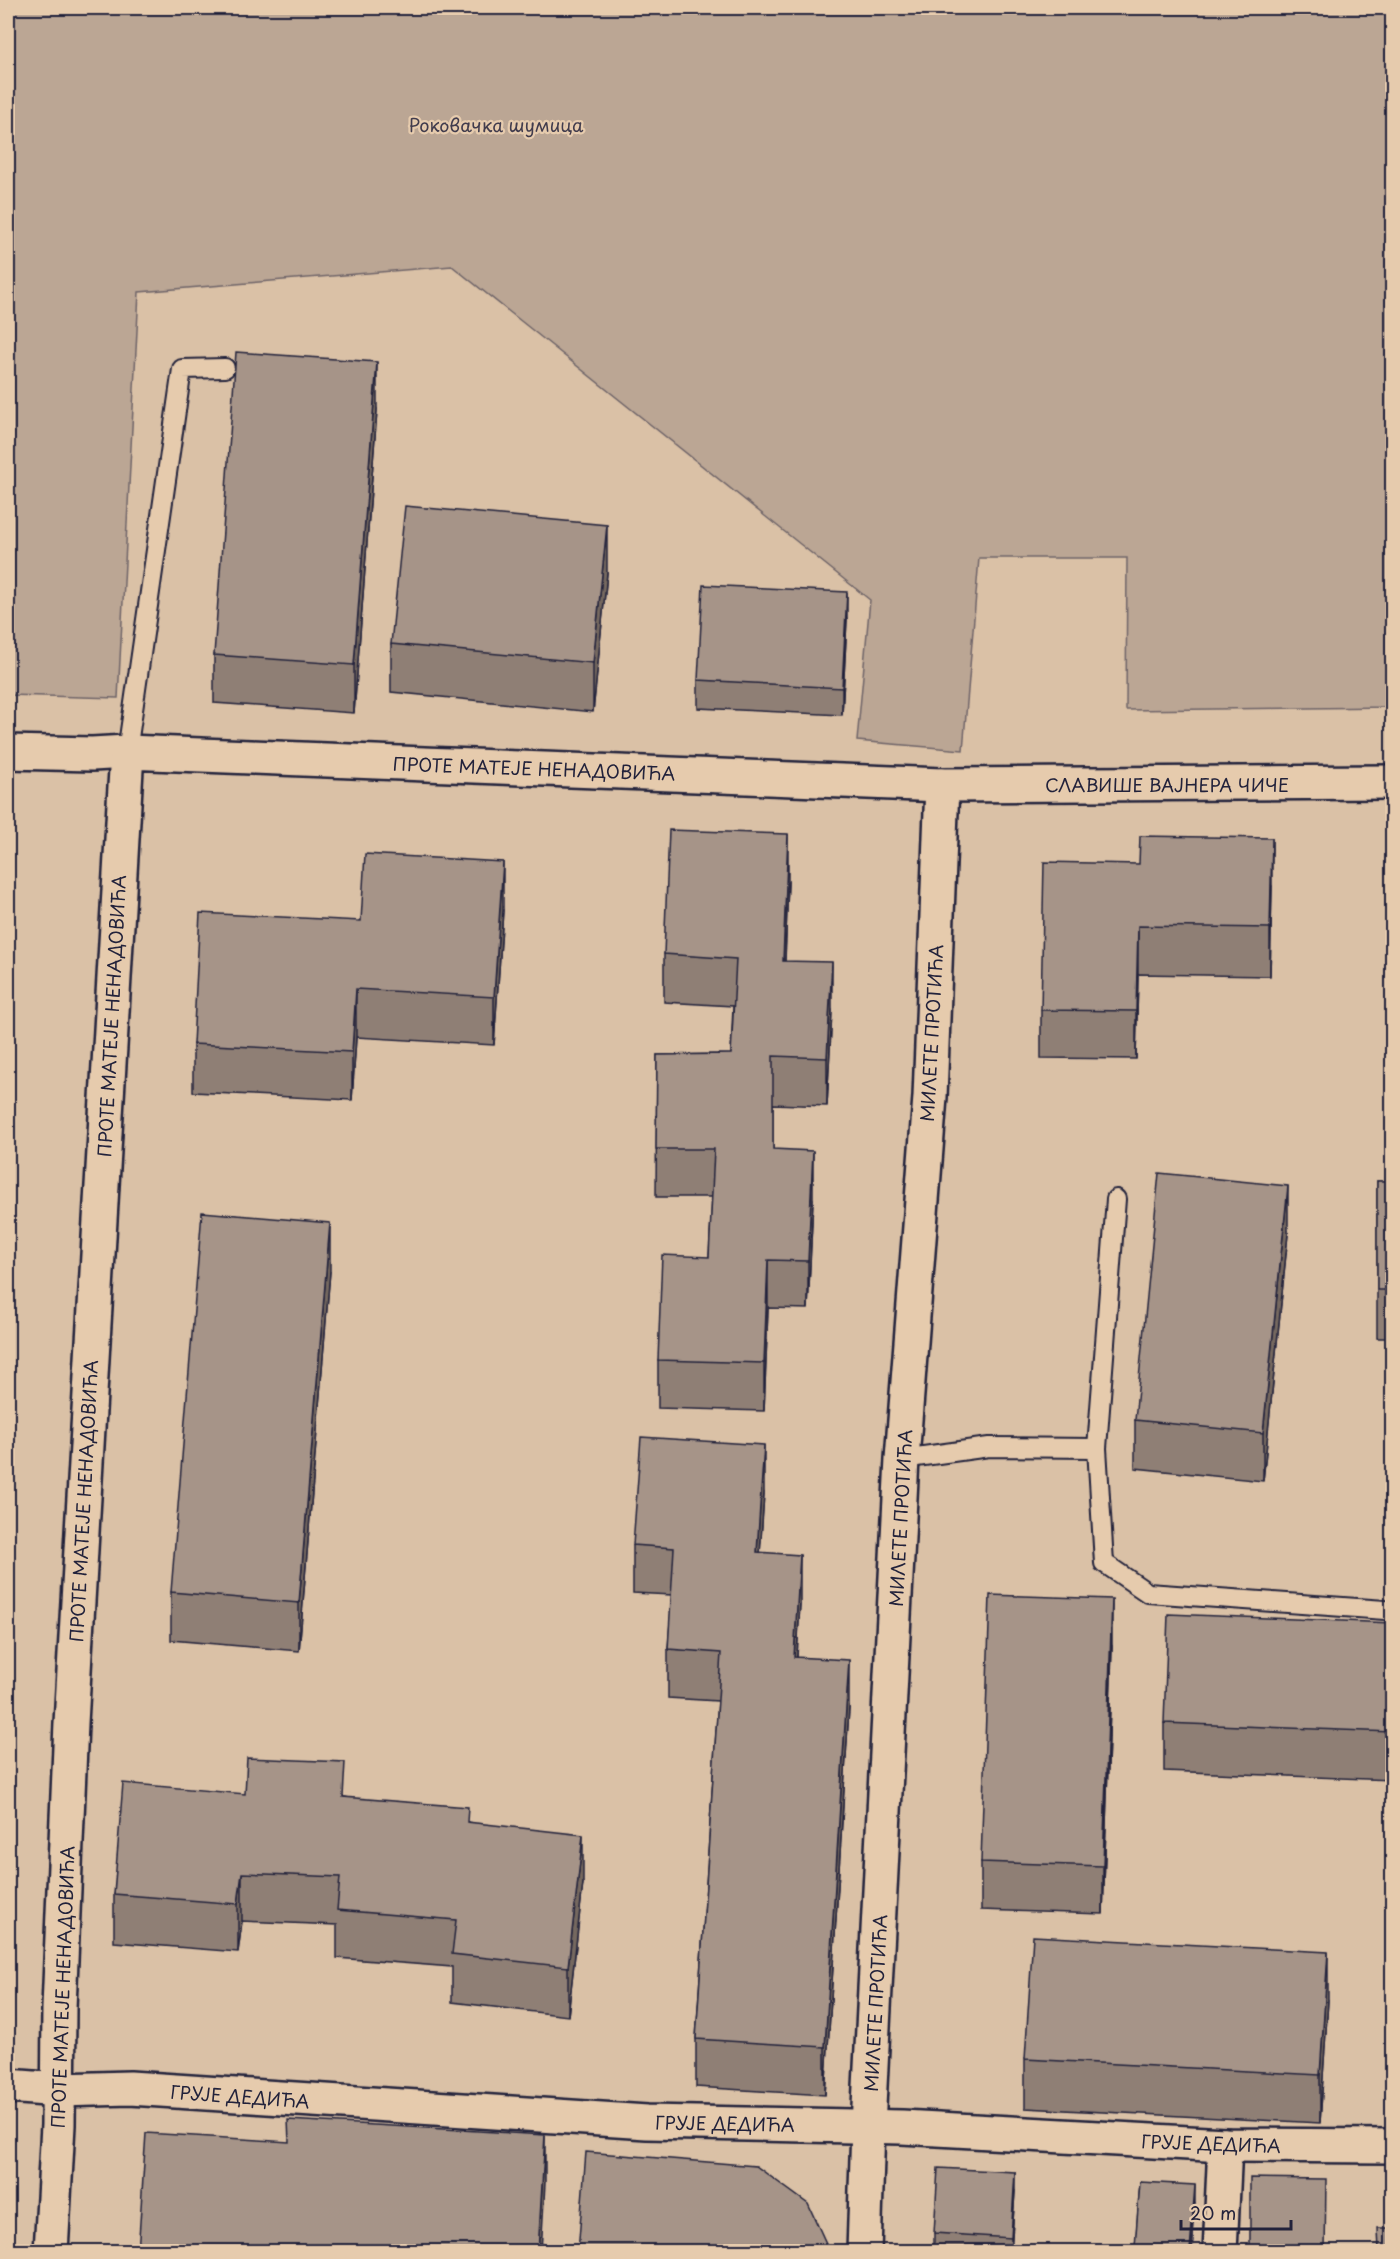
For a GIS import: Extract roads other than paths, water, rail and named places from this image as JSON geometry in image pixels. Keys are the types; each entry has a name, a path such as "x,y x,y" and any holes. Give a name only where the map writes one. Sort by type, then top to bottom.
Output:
{"street":[{"path":"8,752 92,754 127,752"},
{"name":"ПРОТЕ МАТЕЈЕ НЕНАДОВИЋА","path":"51,2252 59,2090 59,2008 71,1723 127,752 942,785"},
{"name":"СЛАВИШЕ ВАЈНЕРА ЧИЧЕ","path":"942,785 1392,782"},
{"name":"МИЛЕТЕ ПРОТИЋА","path":"864,2252 868,2126 902,1459 930,1096 942,785"},
{"name":"ГРУЈЕ ДЕДИЋА","path":"8,2086 59,2090 130,2088 647,2122 868,2126 1226,2145 1392,2146"},
{"path":"1220,2252 1226,2145"}],"lane":[{"name":"ПРОТЕ МАТЕЈЕ НЕНАДОВИЋА","path":"127,752 182,369 225,368"},
{"path":"1116,1199 1097,1448 1104,1563 1148,1593 1392,1612"},
{"path":"902,1459 989,1447 1097,1448"}],"park label":[{"name":"Роковачка шумица","path":"496,124"}]}
